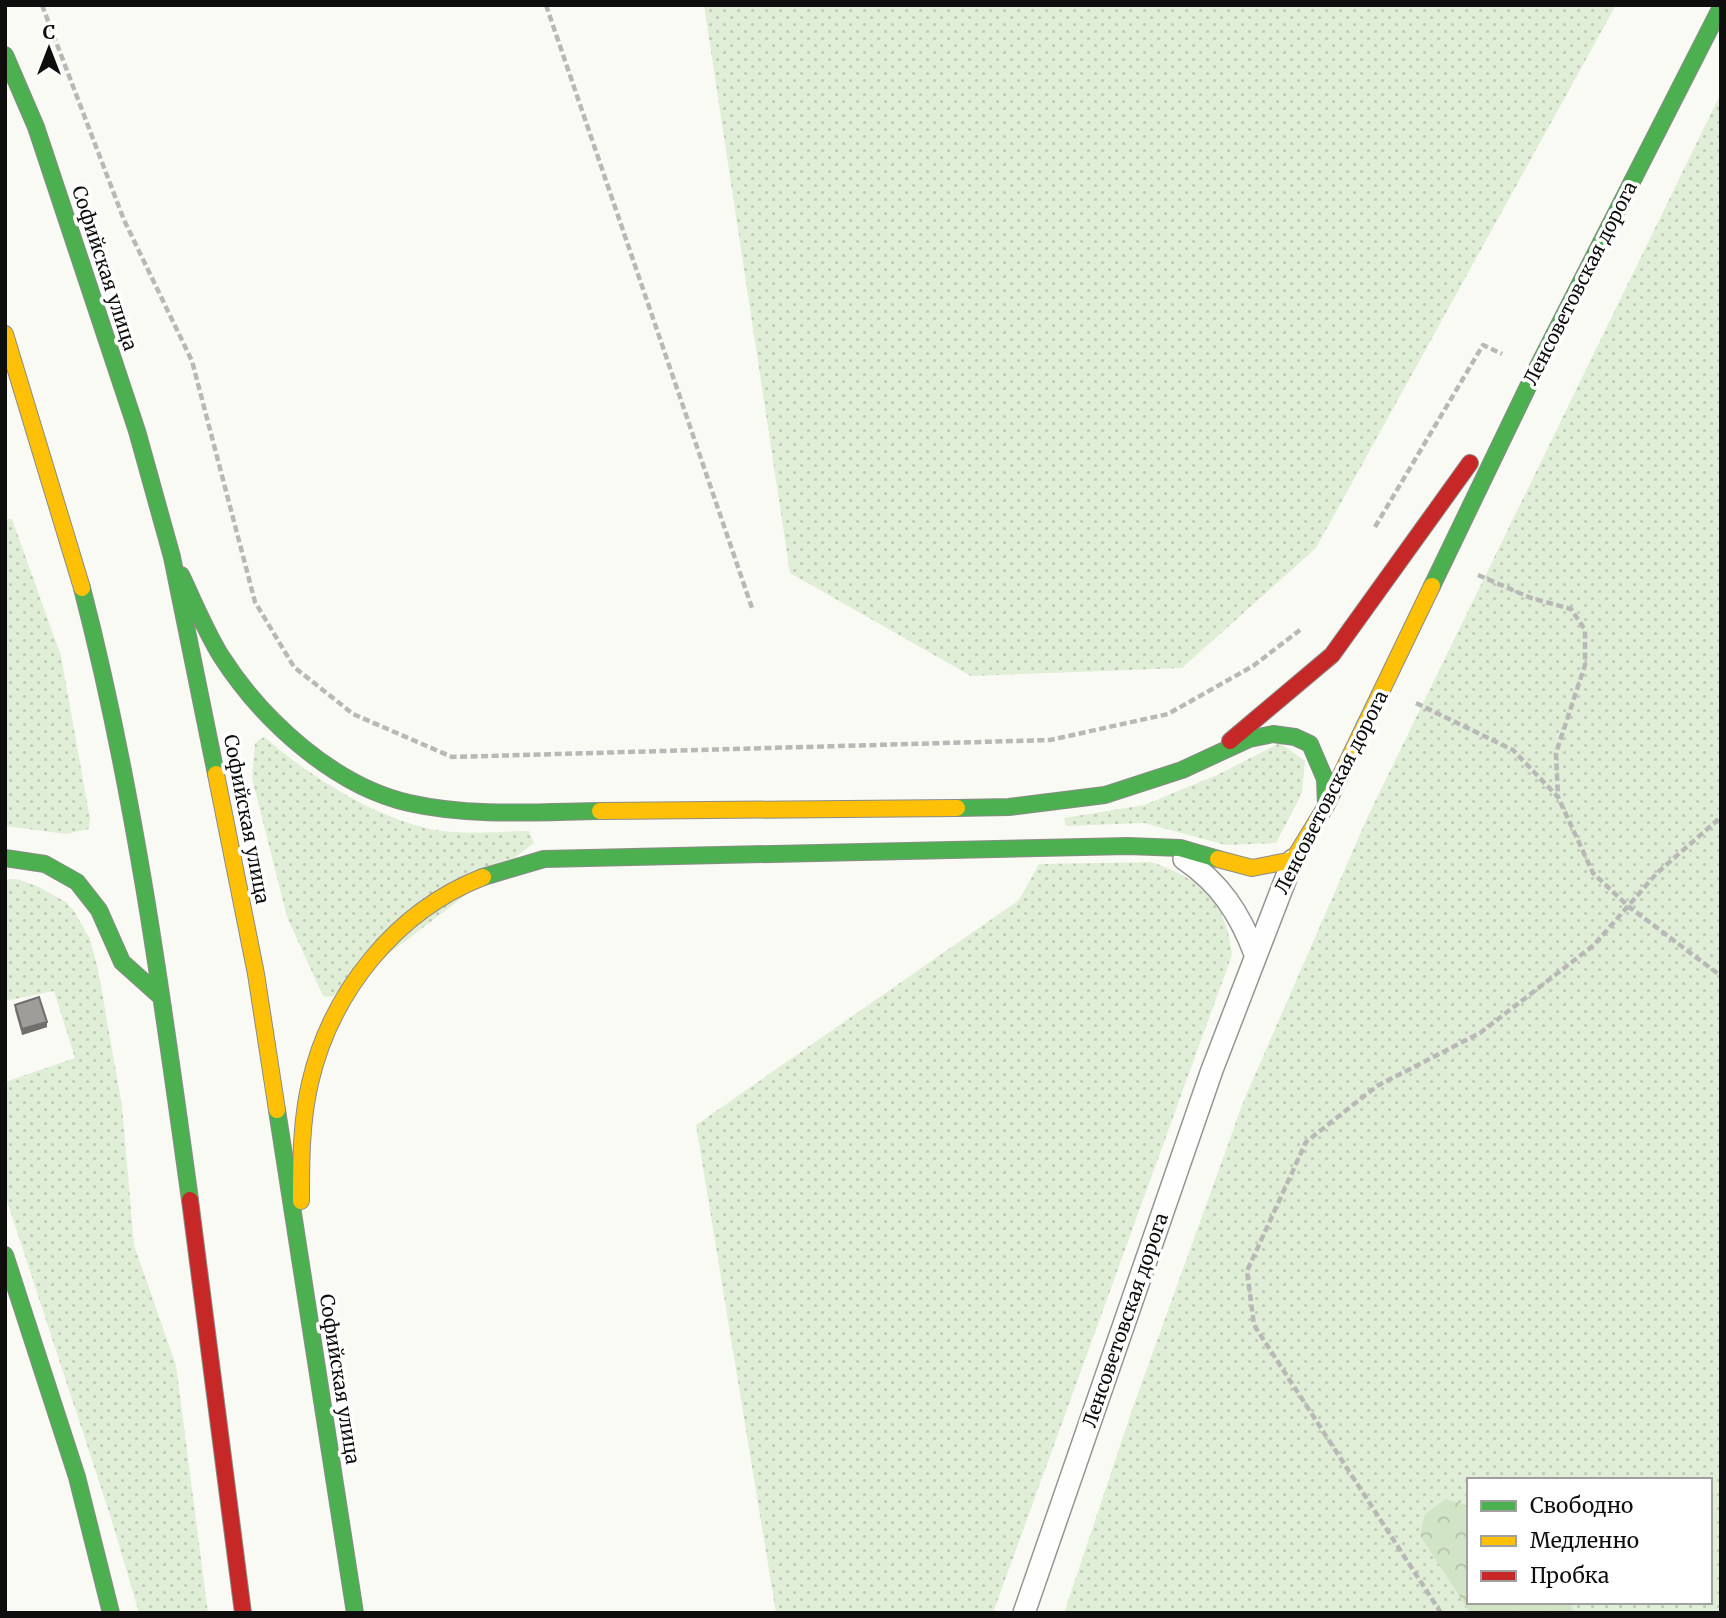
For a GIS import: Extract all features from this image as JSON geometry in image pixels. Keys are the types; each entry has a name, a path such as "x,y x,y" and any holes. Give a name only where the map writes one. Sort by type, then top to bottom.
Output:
{"street":[{"name":"Ленсоветовская дорога","path":"1293,860 1326,806 1536,370 1721,7"},
{"name":"Софийская улица","path":"5,55 36,127 136,431 172,557 256,974 355,1613"},
{"path":"5,334 67,525 99,656 160,996 243,1613"},
{"path":"1214,754 1332,655 1374,601 1536,370"},
{"path":"172,557 221,656 254,699 295,739 383,795 443,809 489,812 1009,807 1105,794 1182,770 1249,739 1273,734 1295,737 1310,744 1325,779 1326,806"},
{"path":"301,1263 301,1174 306,1114 313,1070 327,1037 344,1000 371,957 401,925 435,899 469,879 506,865 544,859 1157,847 1180,848 1252,868 1293,860"},
{"path":"5,858 45,864 77,882 99,910 122,962 160,996"},
{"path":"5,1255 102,1564 111,1613"}],"lane":[{"path":"1157,847 1188,861 1227,897 1243,921 1255,954"},
{"name":"Ленсоветовская дорога","path":"1024,1613 1255,954 1293,860"}],"path":[{"path":"43,5 124,220 192,361 255,602 295,667 353,714 452,757 1050,740 1168,714 1253,666 1307,624"},
{"path":"546,5 752,608"},
{"path":"1370,535 1483,345 1536,370"},
{"path":"1444,560 1531,598 1571,609 1585,630 1585,665 1556,753 1558,797"},
{"path":"1384,686 1513,750 1558,797 1593,873 1628,906 1721,976"},
{"path":"1441,1613 1254,1325 1247,1270 1306,1142 1377,1086 1480,1032 1594,945 1657,873 1721,817"}],"green space":[{"path":"704,5 1616,5 1316,548 1182,668 971,676 790,573"},
{"path":"1721,93 1721,1613 1064,1613 1132,1410 1244,1100 1368,816"},
{"path":"5,519 12,519 61,656 90,819 89,829 66,834 5,826"},
{"path":"264,737 328,784 353,799 404,822 454,832 529,831 534,843 332,997 323,996 287,917 252,778 255,743"},
{"path":"1280,743 1305,761 1302,793 1276,843 1226,845 1144,823 1066,826 1064,818 1144,805 1217,775"},
{"path":"1151,862 1184,876 1208,894 1224,920 1232,955 993,1613 776,1613 696,1125 1019,900 1039,864"},
{"path":"17,879 37,886 66,902 90,939 98,969 122,1106 134,1245 176,1365 208,1613 139,1613 111,1518 5,1195 5,1082 75,1058 54,991 5,1001 5,880"},
{"path":"1446,1499 1467,1505 1467,1604 1572,1604 1573,1613 1470,1613 1420,1535 1425,1514"}],"building":[{"path":"39,997 47,1022 22,1029 15,1005"}],"traffic: fast":[{"path":"1432,586 1536,370 1721,7"},
{"path":"5,55 36,127 137,431 172,557 216,774"},
{"path":"181,575 221,656 257,704 302,747 354,782 409,803 456,810 504,813 600,811"},
{"path":"82,588 132,816 190,1200"},
{"path":"957,808 1009,807 1105,795 1182,770 1249,739 1273,734 1295,737 1310,744 1325,779 1326,806"},
{"path":"483,877 544,859 1128,846 1180,848 1218,859"},
{"path":"5,858 45,864 77,882 99,910 122,962 160,996"},
{"path":"277,1110 355,1613"},
{"path":"5,1255 77,1477 111,1613"}],"traffic: slow":[{"path":"5,334 82,588"},
{"path":"1218,859 1252,868 1293,860 1326,806 1432,586"},
{"path":"216,774 256,974 277,1110"},
{"path":"600,811 957,808"},
{"path":"301,1201 302,1142 307,1098 320,1049 334,1017 351,987 396,933 451,892 483,877"}],"traffic: jam":[{"path":"1230,741 1332,655 1470,463"},
{"path":"190,1200 243,1613"}]}
